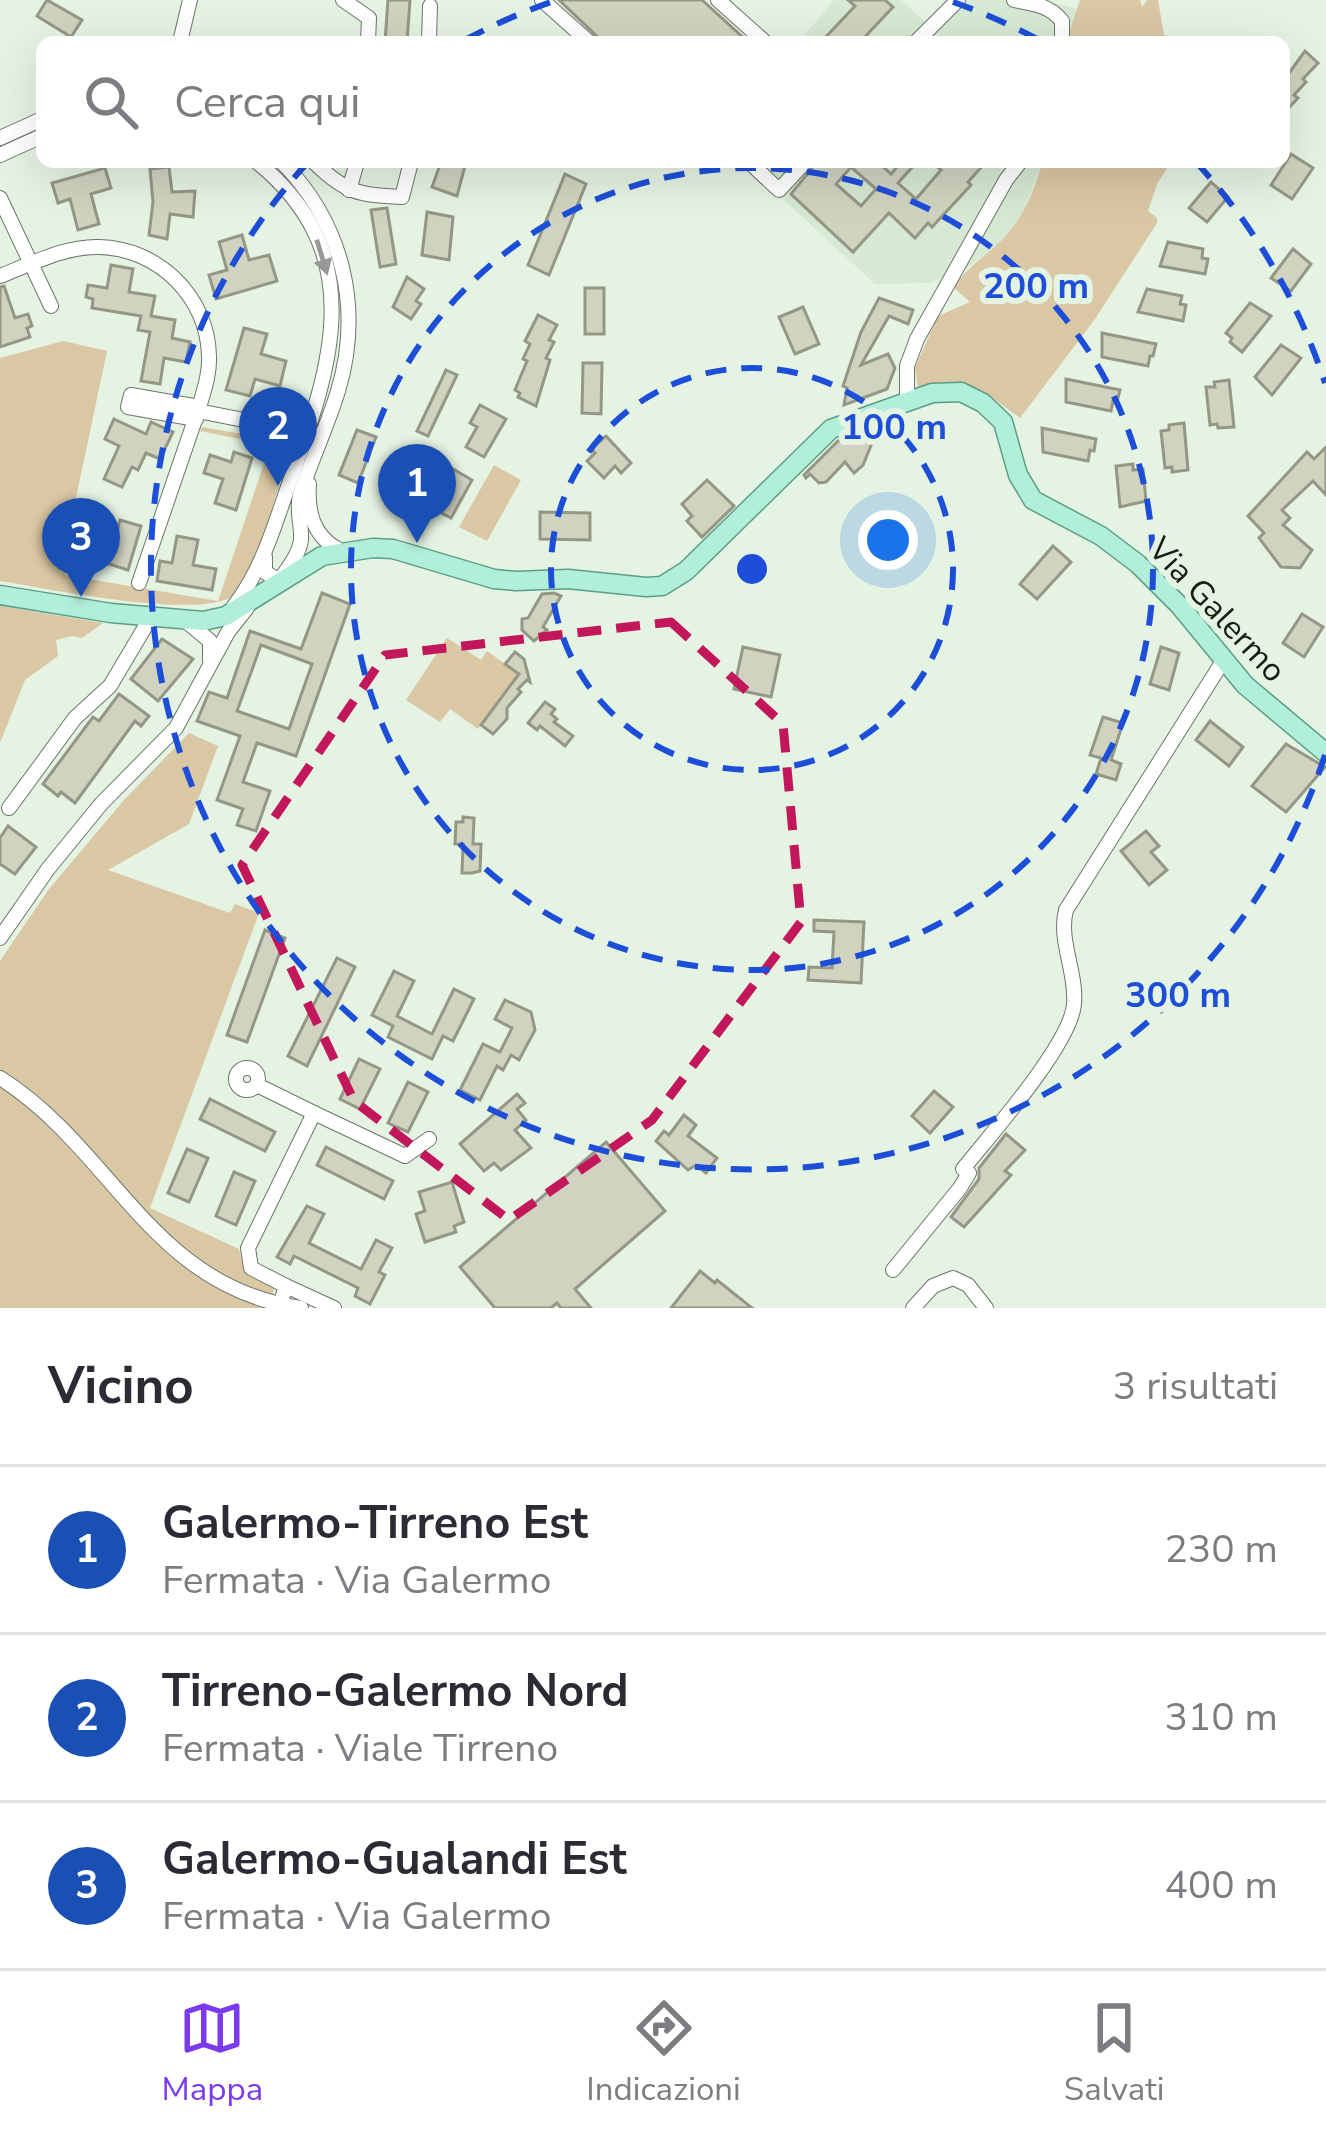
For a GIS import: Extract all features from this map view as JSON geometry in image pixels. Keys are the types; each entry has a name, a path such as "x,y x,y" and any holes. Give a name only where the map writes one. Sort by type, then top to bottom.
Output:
{"main road":[{"name":"Via Galermo","path":"0,595 184,620 226,616 338,550 393,549 494,579 662,586 686,572 820,437 850,420 908,400 961,392 995,412 1008,434 1023,489 1033,500 1115,544 1138,563 1269,708 1326,753"}],"street":[{"path":"181,36 190,0"},
{"path":"343,0 369,18 368,36"},
{"path":"542,0 582,36"},
{"path":"718,0 758,36"},
{"path":"922,36 958,0"},
{"path":"1014,0 1054,12 1062,21 1062,36"},
{"path":"429,36 430,6"},
{"path":"0,138 36,122"},
{"path":"0,155 36,139"},
{"path":"264,168 305,217 328,275 332,342 308,503 314,527 338,550"},
{"path":"226,616 245,592 267,546 346,350 345,277 320,210 287,168"},
{"path":"320,168 337,185 362,195 402,197 409,168"},
{"path":"349,190 355,168"},
{"path":"755,168 779,190 799,168"},
{"path":"908,400 907,365 917,339 1015,168"},
{"path":"0,198 51,306"},
{"path":"0,276 82,248 116,248 148,259 176,278 196,306 207,338 208,371 140,583"},
{"path":"197,412 315,434"},
{"path":"267,546 263,568 279,581 299,547 298,504 310,473"},
{"path":"0,938 101,804 176,728 228,632 255,599"},
{"path":"6,813 75,718 110,686 152,617"},
{"path":"184,620 210,641 208,665"},
{"path":"893,1270 960,1188 969,1173 964,1169 1025,1094 1072,1016 1073,968 1063,926 1066,910 1223,661"},
{"path":"0,1078 48,1115 164,1242 232,1289 301,1308"},
{"path":"256,1084 405,1156 429,1138"},
{"path":"314,1113 247,1255 256,1273 334,1308"},
{"path":"913,1308 933,1286 953,1278 968,1285 986,1308"},
{"path":"280,1305 286,1286"}],"highlighted area":[{"path":"671,622 783,724 801,922 652,1120 509,1220 354,1101 242,865 385,655"}],"shaded area":[{"path":"834,0 901,0 926,23 948,0 1041,0 1077,9 1068,36 804,36"},
{"path":"1080,0 1140,0 1142,7 1147,0 1158,0 1164,35 1169,36 1068,36"},
{"path":"749,168 1040,168 1022,216 1000,243 965,269 928,283 875,284"},
{"path":"1040,168 1167,168 1148,211 1157,223 1095,319 1020,418 973,388 949,384 918,389 915,368 938,316 970,302 954,288 1002,240 1032,194"},
{"path":"63,341 107,351 68,536 65,575 218,601 270,445 200,431 202,427 292,443 261,542 237,592 221,601 162,604 0,581 0,358"},
{"path":"494,465 521,480 487,541 459,527"},
{"path":"0,606 103,623 82,638 56,640 58,656 25,680 0,743"},
{"path":"447,638 481,660 487,651 519,674 478,729 450,709 440,722 406,700"},
{"path":"189,733 218,746 189,824 108,870 230,913 235,904 259,913 150,1208 239,1249 244,1270 274,1287 273,1296 239,1287 177,1246 46,1104 0,1072 0,961 49,889 124,800"},
{"path":"0,1084 41,1116 161,1246 210,1283 267,1308 0,1308"}],"building":[{"path":"47,0 82,20 69,36 37,16"},
{"path":"388,0 410,0 407,36 385,36"},
{"path":"559,0 702,0 741,36 597,36"},
{"path":"848,0 885,0 893,7 866,36 827,36 855,6"},
{"path":"1305,51 1318,63 1303,79 1306,82 1290,107 1290,72"},
{"path":"1290,156 1313,168 1292,199 1271,185 1282,168 1290,168"},
{"path":"105,168 111,188 91,194 99,224 78,230 70,199 58,203 52,183"},
{"path":"169,168 172,192 195,191 193,217 170,214 167,239 149,235 150,169"},
{"path":"439,168 464,168 457,196 432,187"},
{"path":"812,168 850,168 836,184 861,206 876,189 852,168 884,168 891,174 896,168 912,168 898,183 916,199 939,168 981,168 932,227 928,223 915,238 889,213 853,252 791,194"},
{"path":"565,174 586,184 549,275 528,265"},
{"path":"1211,182 1228,197 1207,222 1189,208"},
{"path":"387,208 396,264 380,267 371,210"},
{"path":"427,212 453,217 449,260 422,255"},
{"path":"242,235 249,260 269,255 277,281 216,299 209,275 227,270 219,242"},
{"path":"1168,242 1203,249 1202,258 1208,259 1205,274 1160,266"},
{"path":"1293,249 1311,264 1291,291 1271,278"},
{"path":"111,265 133,269 129,292 155,296 151,316 175,320 172,338 190,342 186,362 164,358 160,384 141,381 150,332 138,330 141,316 92,308 93,299 86,297 88,285 107,288"},
{"path":"407,277 424,289 411,319 393,307"},
{"path":"4,286 15,318 28,314 32,326 27,328 30,337 0,347 0,287"},
{"path":"585,288 604,288 604,334 585,334"},
{"path":"1147,289 1182,296 1180,304 1186,305 1183,321 1138,312"},
{"path":"879,298 913,310 908,324 889,316 861,365 888,354 895,368 887,389 844,405 847,388 843,386 861,332"},
{"path":"1250,303 1271,316 1242,352 1226,333"},
{"path":"803,307 819,344 795,354 779,317"},
{"path":"538,315 557,325 549,340 554,342 536,406 518,397 515,390 527,361 523,359 530,344 525,341"},
{"path":"244,328 267,334 261,354 286,361 280,386 255,379 250,396 226,390"},
{"path":"1102,333 1156,344 1148,366 1102,357"},
{"path":"1281,345 1301,358 1272,395 1255,377"},
{"path":"583,363 602,363 601,414 582,413"},
{"path":"446,370 457,375 428,436 417,431"},
{"path":"1066,379 1120,390 1117,402 1113,401 1111,411 1066,402"},
{"path":"1229,380 1234,427 1218,428 1210,425 1206,387"},
{"path":"480,405 506,419 484,457 466,447 477,427 470,423"},
{"path":"114,419 146,434 151,422 173,432 160,459 146,453 122,487 104,479 119,446 105,439"},
{"path":"1184,423 1188,470 1172,472 1172,467 1165,468 1161,431"},
{"path":"879,426 863,465 854,473 845,462 826,482 819,483 810,474 806,478 838,441"},
{"path":"1042,428 1096,439 1094,451 1090,450 1088,461 1043,452"},
{"path":"357,430 376,437 358,483 339,475"},
{"path":"606,436 631,463 621,473 615,466 604,478 587,461 595,453 591,449"},
{"path":"1326,447 1326,495 1313,481 1282,510 1290,518 1283,525 1312,550 1300,568 1281,567 1259,538 1264,533 1248,516 1307,452 1314,459"},
{"path":"234,452 252,458 236,510 215,503 223,479 204,473 210,455 231,462"},
{"path":"1133,464 1133,470 1143,469 1146,501 1120,507 1116,466"},
{"path":"446,465 472,480 451,518 432,508 443,488 435,484"},
{"path":"707,480 734,506 702,537 687,521 692,516 682,504"},
{"path":"540,512 590,513 590,540 540,539"},
{"path":"120,520 141,526 128,570 106,563 109,553 86,546 93,521 118,528"},
{"path":"177,536 198,540 193,565 216,569 212,590 157,581 160,561 172,563"},
{"path":"1053,546 1071,562 1037,599 1020,584"},
{"path":"322,593 350,604 296,756 257,743 243,782 270,791 256,831 237,825 243,809 217,800 240,736 197,721 209,692 227,698 250,631 301,649","holes":["261,645 312,664 289,729 237,711"]},
{"path":"542,594 561,596 543,627 547,630 534,641 522,630 522,619 528,618"},
{"path":"1302,614 1323,627 1304,657 1283,643"},
{"path":"162,639 193,659 158,701 131,679"},
{"path":"743,647 780,655 771,697 734,689"},
{"path":"1161,647 1179,653 1169,690 1150,684"},
{"path":"515,652 524,659 530,682 518,689 521,692 507,708 507,719 493,734 481,725 519,674 505,664"},
{"path":"119,694 149,716 141,726 135,721 75,803 61,792 58,796 43,784 93,717 99,721"},
{"path":"545,702 555,709 551,714 557,719 554,722 573,736 565,746 540,726 537,730 528,723"},
{"path":"1103,717 1123,723 1111,760 1121,764 1116,780 1096,774 1101,758 1090,755"},
{"path":"1210,721 1243,747 1229,766 1196,740"},
{"path":"1286,744 1325,767 1286,812 1252,786"},
{"path":"463,817 474,818 473,844 481,844 480,871 472,873 462,873 463,844 455,844 456,822 463,822"},
{"path":"8,826 36,847 15,874 0,864 0,838"},
{"path":"1146,831 1159,846 1151,852 1167,870 1149,885 1121,851"},
{"path":"814,920 864,922 861,983 808,980 809,967 832,968 834,932 814,931"},
{"path":"265,930 285,938 247,1042 227,1035"},
{"path":"337,958 355,967 307,1066 288,1056"},
{"path":"394,971 414,981 397,1016 432,1034 454,989 474,999 453,1041 443,1036 432,1059 388,1037 393,1026 372,1015"},
{"path":"505,1000 531,1012 535,1030 519,1060 511,1055 503,1070 497,1066 480,1100 460,1090 483,1044 500,1052 512,1028 495,1019"},
{"path":"359,1059 380,1069 360,1109 340,1099"},
{"path":"408,1082 428,1092 408,1132 388,1123"},
{"path":"934,1091 953,1107 930,1133 912,1116"},
{"path":"517,1094 525,1103 517,1109 526,1120 515,1130 531,1148 501,1170 494,1163 484,1171 460,1144"},
{"path":"210,1099 275,1132 265,1151 200,1119"},
{"path":"684,1115 696,1125 688,1136 717,1158 706,1173 696,1165 688,1170 656,1141 664,1131 669,1135"},
{"path":"1006,1134 1025,1150 1005,1171 1011,1175 964,1227 951,1217 979,1179 979,1168"},
{"path":"606,1142 665,1211 575,1289 591,1308 561,1308 557,1303 551,1308 495,1308 460,1267"},
{"path":"326,1147 393,1181 384,1199 317,1165"},
{"path":"187,1149 208,1158 189,1202 168,1193"},
{"path":"234,1172 255,1181 236,1225 216,1216"},
{"path":"452,1182 464,1222 454,1226 456,1232 425,1242 416,1214 425,1211 419,1192"},
{"path":"307,1206 324,1214 309,1243 361,1269 376,1240 392,1248 370,1304 355,1296 358,1288 294,1256 290,1264 277,1257"},
{"path":"700,1271 717,1280 752,1308 671,1308"}],"place":[{"name":"Tirreno-Galermo Nord","path":"278,486"},
{"name":"Galermo-Tirreno Est","path":"417,543"},
{"name":"Galermo-Gualandi Est","path":"81,597"}]}
